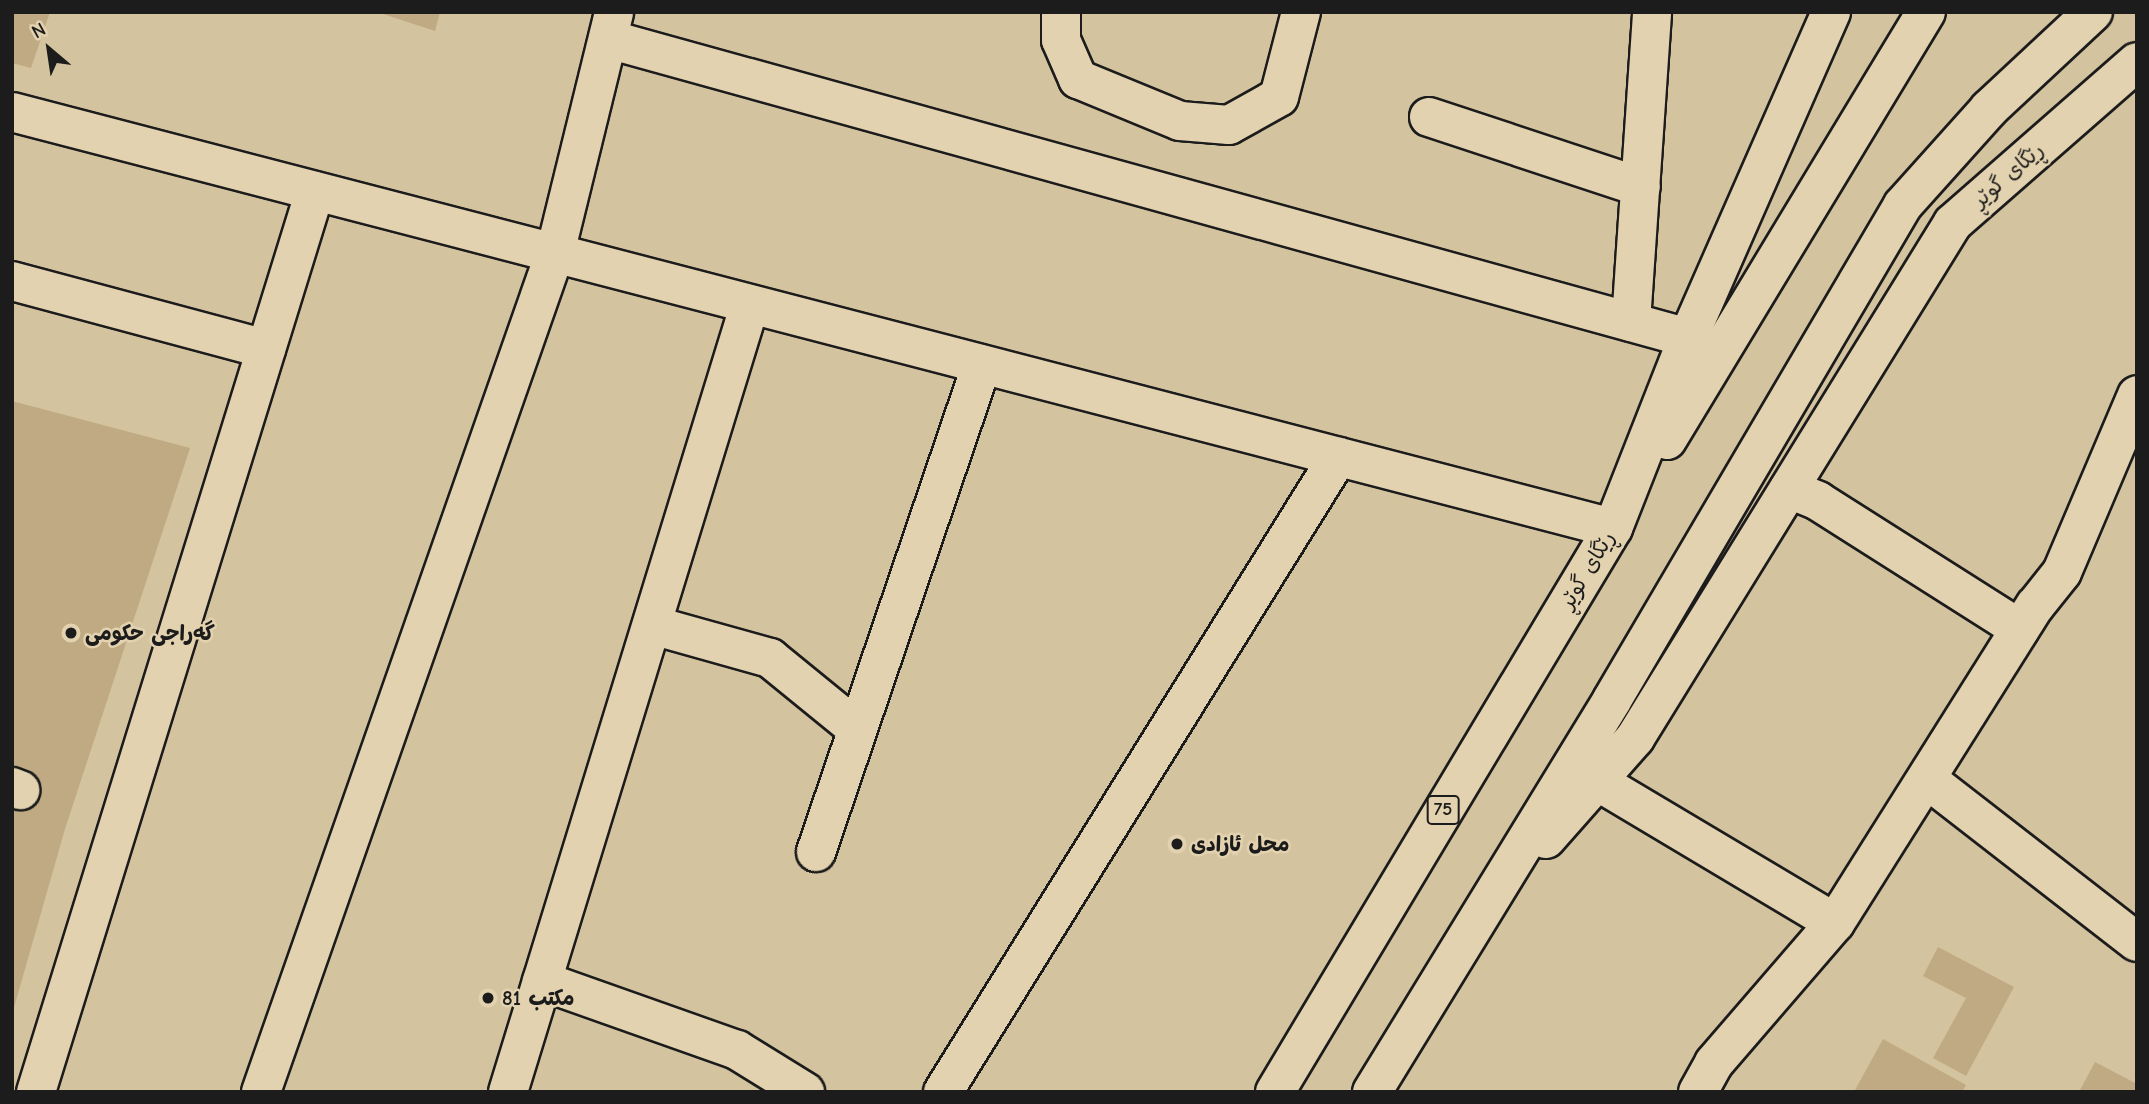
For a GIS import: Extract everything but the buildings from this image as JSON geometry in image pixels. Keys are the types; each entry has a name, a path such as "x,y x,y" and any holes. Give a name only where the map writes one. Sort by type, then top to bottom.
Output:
{"main road":[{"path":"1062,12 1061,40 1078,79 1180,121 1229,125 1279,97 1301,12"},
{"path":"1631,322 1652,12"},
{"name":"ڕێگای گوێڕ","path":"1275,1092 1613,528 1688,338 1831,12"},
{"path":"12,112 1613,528 1926,12"},
{"name":"ڕێگای گوێڕ","path":"1377,1090 1470,925 1612,700 1903,205 1989,109 2093,12"},
{"path":"261,1092 555,253 611,26 1688,338"},
{"name":"ڕێگای گوێڕ","path":"1470,925 1635,738 1953,223 2137,62"},
{"path":"1429,117 1642,187"},
{"path":"36,1092 315,191"},
{"path":"12,281 266,349"},
{"path":"508,1092 750,304"},
{"path":"816,852 982,364"},
{"path":"1698,1092 1714,1063 1835,923 1928,780 2020,629 2062,572 2137,396"},
{"path":"943,1092 1338,457"},
{"path":"1789,489 1818,501 2020,629"},
{"path":"652,625 770,658 857,729"},
{"path":"1928,780 2137,942"},
{"path":"1597,781 1835,923"},
{"path":"542,981 737,1050 805,1092"}],"shaded area":[{"path":"12,12 2137,12 2137,1092 12,1092"}],"place":[{"name":"گەراجی حکومی","path":"71,633"},
{"name":"محل ئازادى","path":"1177,844"},
{"name":"مكتب 81","path":"488,998"}]}
